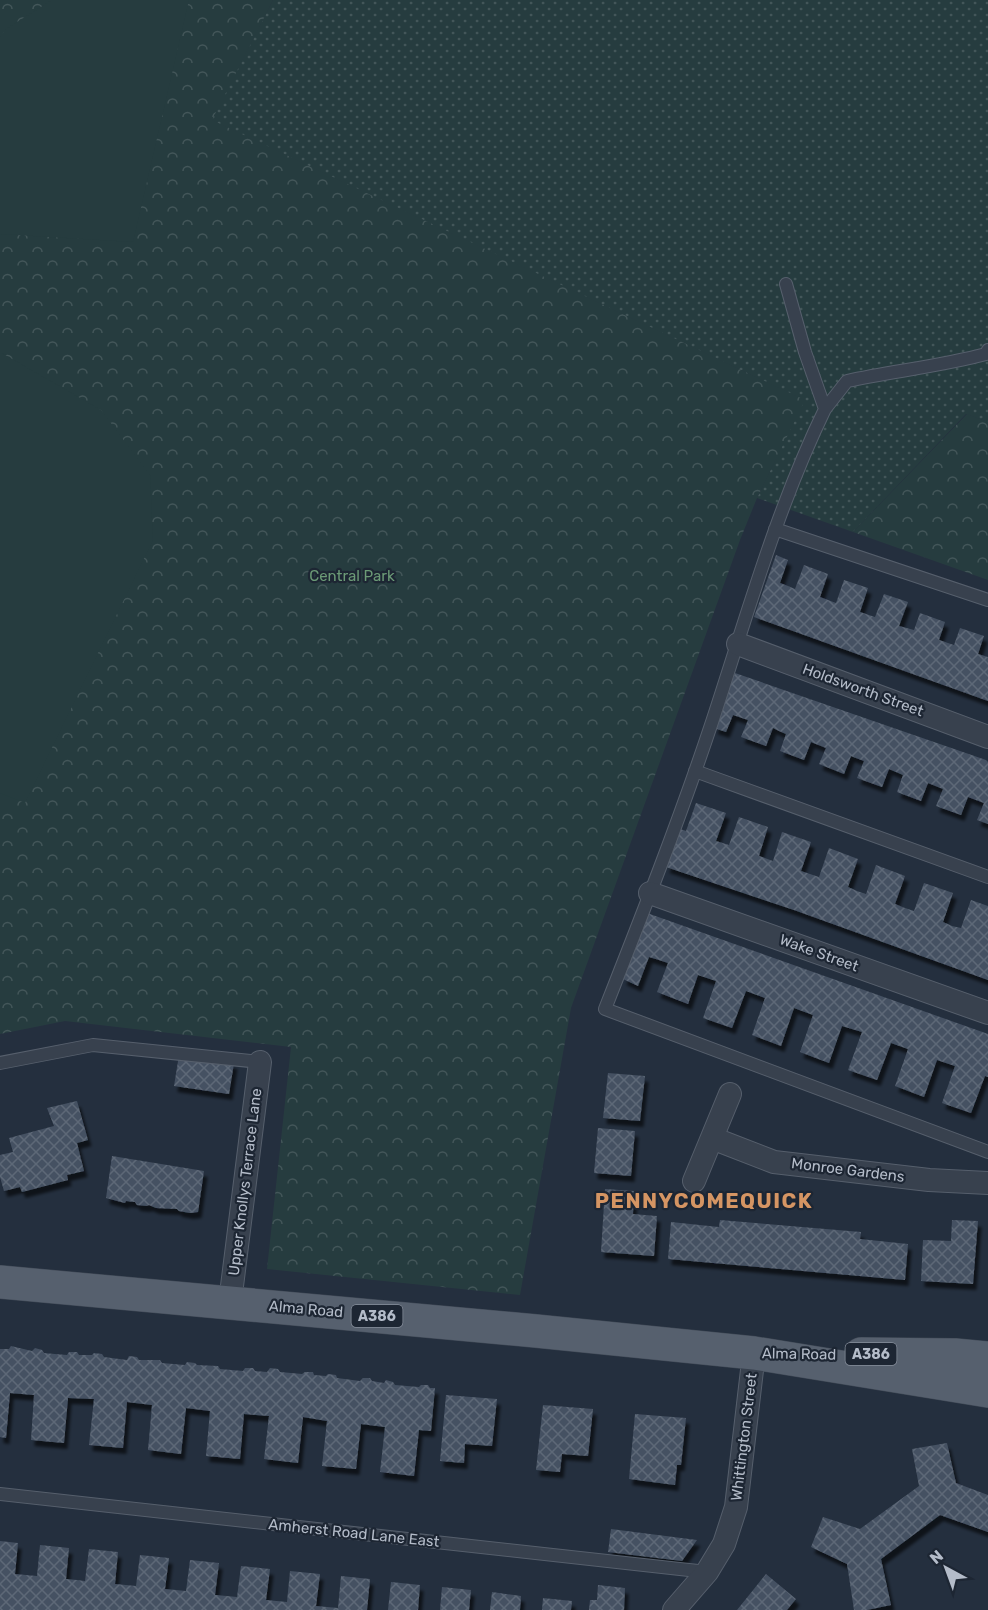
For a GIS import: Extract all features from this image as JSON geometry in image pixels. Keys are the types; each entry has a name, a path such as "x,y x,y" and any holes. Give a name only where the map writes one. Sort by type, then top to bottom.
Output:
{"main road":[{"name":"Alma Road","path":"0,1282 536,1330 754,1353 988,1391"},
{"name":"Alma Road","path":"754,1353 955,1355 988,1358"}],"street":[{"name":"Holdsworth Street","path":"738,644 988,737"},
{"name":"Wake Street","path":"650,893 988,1013"},
{"name":"Upper Knollys Terrace Lane","path":"231,1302 260,1062"},
{"path":"694,1182 730,1094"},
{"name":"Monroe Gardens","path":"712,1138 774,1162 929,1180 988,1184"},
{"name":"Whittington Street","path":"674,1610 707,1572 724,1544 736,1507 754,1353"}],"lane":[{"path":"786,284 805,352 825,409"},
{"path":"988,350 986,354 947,364 906,369 847,381 825,409 804,452 775,529 695,771 605,1009 988,1152"},
{"path":"775,529 988,600"},
{"path":"695,771 988,877"},
{"path":"0,1063 93,1045 260,1062"},
{"name":"Amherst Road Lane East","path":"0,1494 707,1572"}],"green space":[{"name":"Central Park","path":"0,0 273,0 212,120 805,400 757,498 740,540 571,1008 520,1295 267,1269 291,1047 65,1021 0,1034"},
{"path":"52,0 189,0 133,242 0,234 0,37 6,29"},
{"path":"273,0 988,0 988,422 966,414 853,532 757,498 804,400 211,120"},
{"path":"0,352 101,410 150,475 153,540 25,803 0,793"},
{"path":"967,414 988,422 988,580 853,532"}],"building":[{"path":"776,555 788,560 780,583 795,589 804,565 828,574 820,597 836,603 844,580 868,588 860,612 875,617 884,594 908,602 899,626 914,630 920,613 945,622 939,640 954,645 960,628 984,636 978,654 988,657 988,701 754,617"},
{"path":"735,673 986,760 988,762 988,824 977,820 984,803 968,797 961,815 936,806 943,789 928,783 921,801 897,792 903,775 889,769 882,787 857,778 864,761 851,756 844,774 819,764 826,748 811,742 804,760 780,751 786,734 773,728 766,746 741,737 748,720 733,715 726,732 714,728"},
{"path":"696,803 726,813 716,841 729,845 739,817 768,827 759,856 773,861 782,832 811,842 801,871 819,877 829,848 858,859 848,887 857,891 866,894 876,865 905,876 895,904 905,908 914,911 924,883 953,893 943,922 952,926 961,928 971,900 988,906 988,980 794,910 666,867 680,829 686,831"},
{"path":"647,913 988,1034 988,1077 985,1076 971,1113 942,1103 955,1066 937,1060 924,1097 895,1086 908,1049 891,1043 877,1080 848,1070 862,1032 842,1026 829,1063 800,1052 813,1015 794,1008 781,1046 752,1035 765,998 746,991 732,1028 703,1018 716,981 698,975 688,1004 657,992 668,963 649,957 638,986 623,979"},
{"path":"179,1055 234,1063 229,1094 174,1086"},
{"path":"608,1073 645,1076 640,1121 603,1118"},
{"path":"77,1101 88,1140 77,1143 84,1171 67,1175 68,1180 22,1192 20,1187 4,1191 0,1177 0,1155 13,1152 9,1138 54,1126 47,1108"},
{"path":"598,1128 635,1131 631,1176 594,1173"},
{"path":"112,1156 204,1171 198,1212 156,1208 106,1198"},
{"path":"605,1189 634,1191 633,1214 657,1216 654,1256 601,1252"},
{"path":"720,1220 861,1232 860,1239 908,1244 905,1280 668,1259 671,1222 719,1227"},
{"path":"952,1220 978,1221 973,1284 921,1281 923,1240 951,1241"},
{"path":"11,1346 32,1351 35,1348 44,1353 67,1355 69,1352 77,1352 79,1355 92,1355 94,1353 102,1354 104,1357 127,1360 129,1356 137,1357 139,1360 160,1360 162,1363 185,1365 187,1362 195,1363 218,1366 220,1369 243,1371 245,1368 253,1368 255,1371 267,1372 270,1368 278,1369 280,1372 302,1374 313,1372 314,1375 336,1375 337,1378 360,1381 363,1378 370,1378 372,1381 384,1383 386,1380 395,1385 419,1387 428,1385 430,1388 435,1388 431,1431 419,1430 414,1476 380,1472 385,1427 361,1424 356,1469 322,1466 327,1421 303,1417 298,1463 264,1459 269,1416 244,1414 240,1459 206,1456 210,1411 186,1408 181,1454 148,1450 152,1405 127,1402 123,1448 89,1445 94,1399 68,1398 64,1443 31,1440 34,1395 10,1393 6,1438 0,1437 0,1349 9,1349"},
{"path":"446,1395 497,1399 492,1446 465,1444 464,1463 440,1461"},
{"path":"543,1405 593,1409 588,1456 562,1454 560,1472 536,1470"},
{"path":"635,1414 686,1418 681,1465 677,1465 675,1485 629,1479"},
{"path":"947,1443 956,1483 988,1495 988,1532 940,1515 881,1559 891,1605 854,1610 847,1564 811,1547 823,1517 860,1529 919,1486 912,1449"},
{"path":"611,1529 697,1540 682,1561 608,1552"},
{"path":"0,1541 18,1543 15,1574 37,1576 40,1545 69,1548 66,1579 85,1581 89,1549 118,1552 115,1584 136,1586 140,1555 169,1558 165,1589 186,1591 190,1560 219,1563 215,1595 237,1597 241,1566 270,1569 266,1600 287,1602 290,1571 320,1574 316,1606 338,1608 341,1576 370,1579 367,1610 0,1610"},
{"path":"766,1574 796,1599 787,1610 737,1610"},
{"path":"391,1582 420,1585 418,1610 388,1610"},
{"path":"598,1585 625,1588 624,1610 589,1610 590,1600 597,1600"},
{"path":"442,1587 471,1590 469,1610 440,1610"},
{"path":"492,1592 521,1596 520,1610 490,1610"},
{"path":"543,1598 572,1601 571,1610 542,1610"}],"district":[{"name":"PENNYCOMEQUICK","path":"704,1200"}]}
